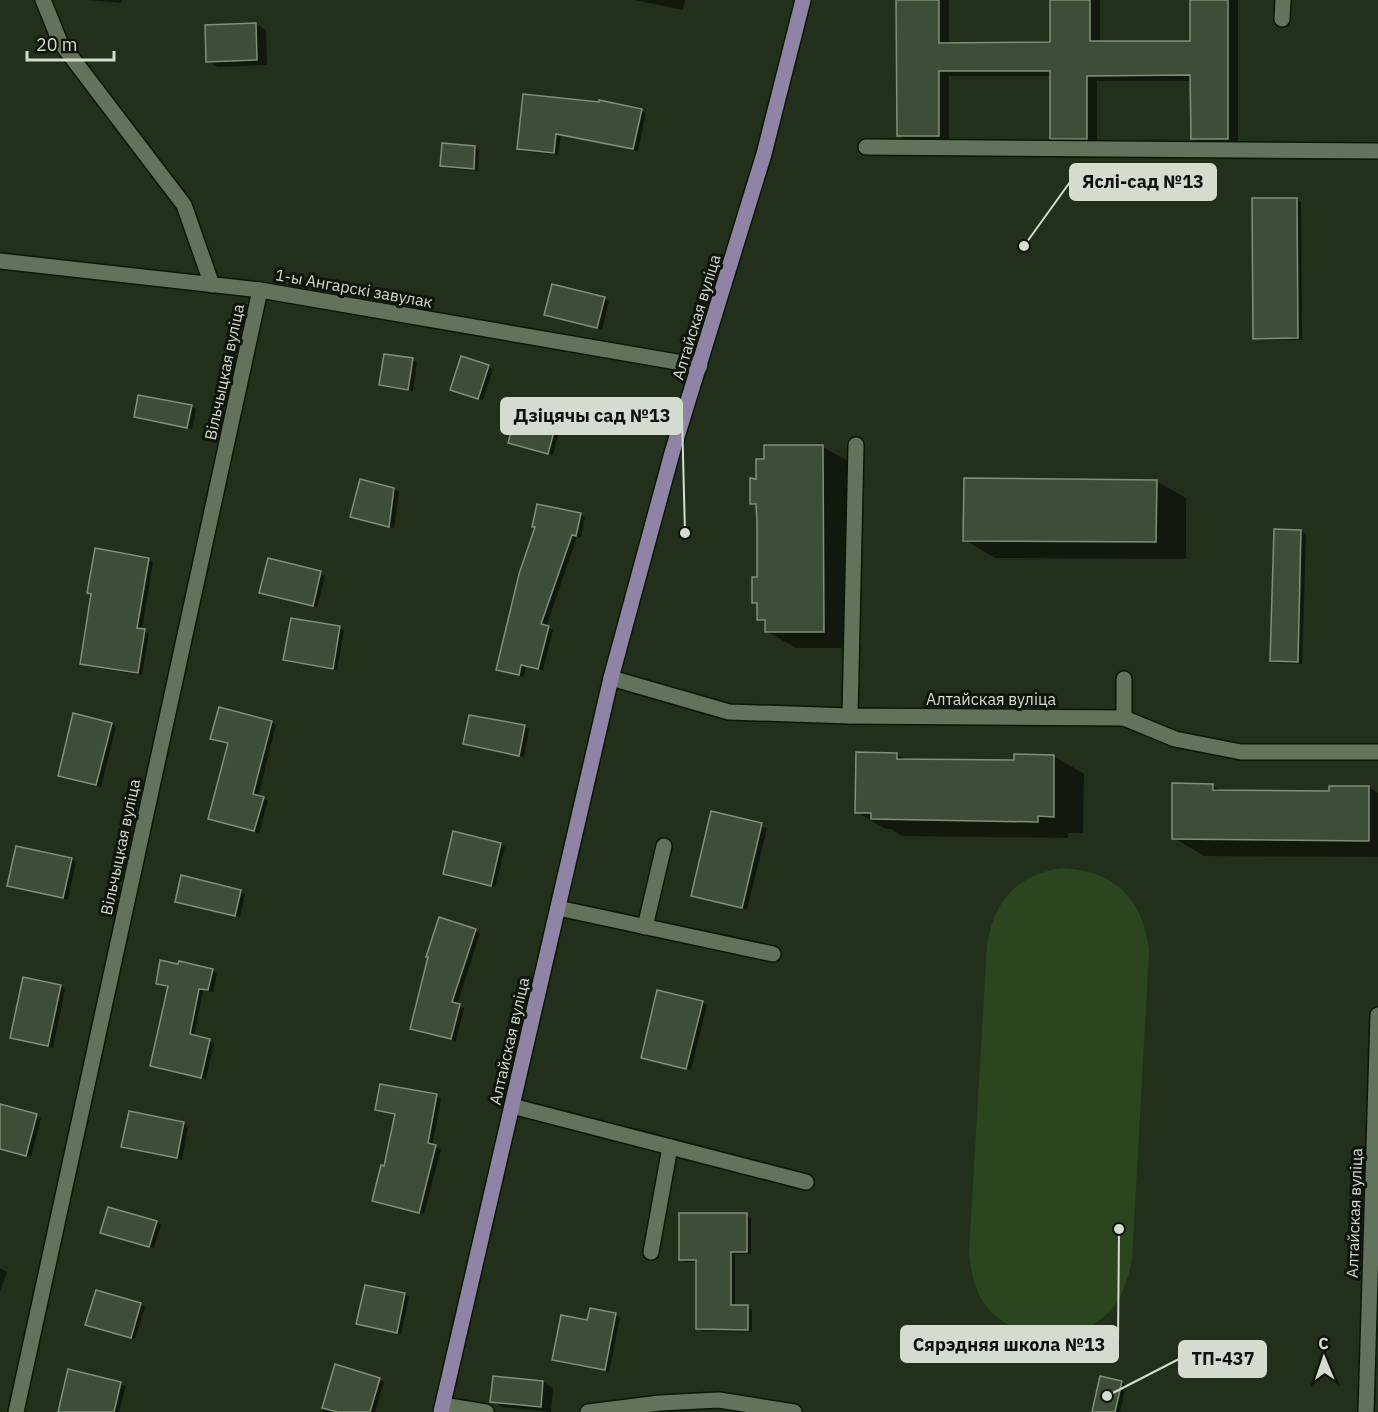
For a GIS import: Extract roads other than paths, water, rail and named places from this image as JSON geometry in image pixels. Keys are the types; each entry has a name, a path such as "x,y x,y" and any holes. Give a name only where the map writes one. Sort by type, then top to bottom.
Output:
{"main road":[{"name":"Алтайская вуліца","path":"442,1409 611,678 672,453 764,154 803,0"}],"street":[{"path":"44,0 60,42 184,205 212,285"},
{"path":"1282,0 1282,19"},
{"path":"866,147 1378,151"},
{"name":"1-ы Ангарскі завулак","path":"0,261 260,290 700,366"},
{"name":"Вільчыцкая вуліца","path":"16,1412 260,290"},
{"path":"850,716 856,445"},
{"name":"Алтайская вуліца","path":"611,678 729,712 850,716 1124,717 1175,739 1241,752 1378,752"},
{"path":"1124,679 1124,717"},
{"path":"645,927 664,846"},
{"path":"558,908 773,954"},
{"name":"Алтайская вуліца","path":"1366,1412 1378,1015"},
{"path":"512,1106 806,1182"},
{"path":"651,1252 670,1147"},
{"path":"588,1412 660,1403 718,1400 794,1412"},
{"path":"442,1409 486,1412"}],"place":[{"name":"Яслі-сад №13","path":"1024,246"},
{"name":"Дзіцячы сад №13","path":"685,533"},
{"name":"Сярэдняя школа №13","path":"1119,1229"},
{"name":"ТП-437","path":"1107,1396"}]}
